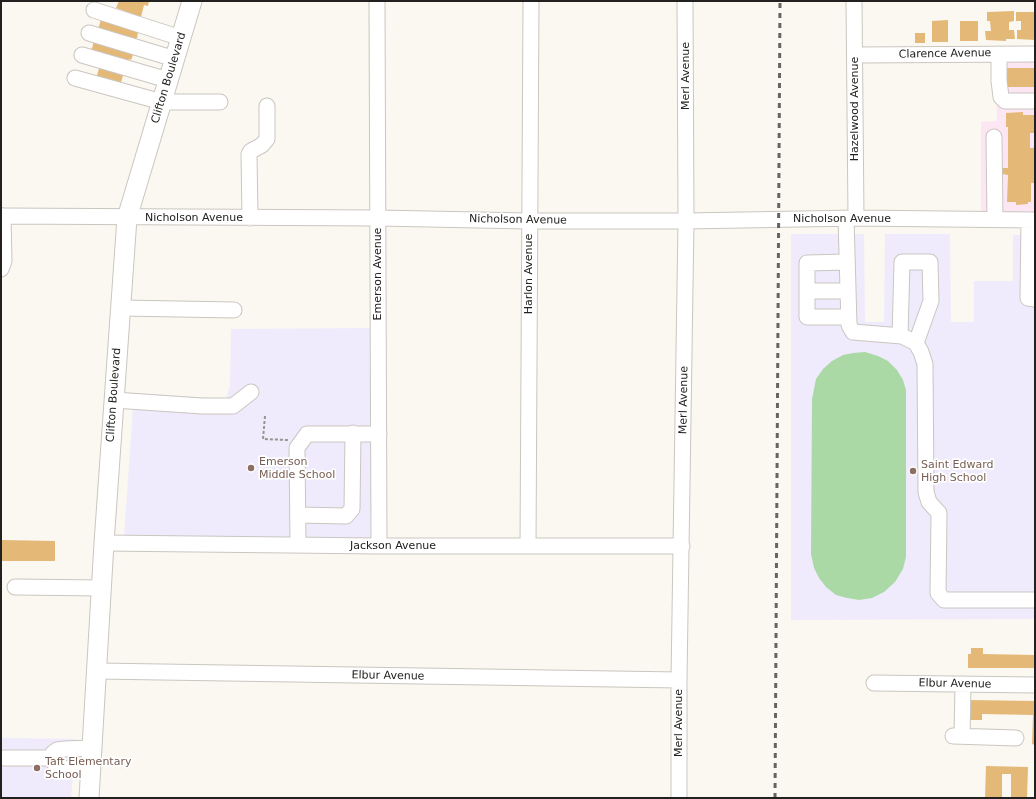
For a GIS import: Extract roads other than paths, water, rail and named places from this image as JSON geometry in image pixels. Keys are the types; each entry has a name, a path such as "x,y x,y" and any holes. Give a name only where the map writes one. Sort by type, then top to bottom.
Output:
{"main road":[{"name":"Clifton Boulevard","path":"89,798 104,543 127,218 192,1"}],"street":[{"name":"Emerson Avenue","path":"377,1 379,546"},
{"name":"Harlon Avenue","path":"528,546 530,1"},
{"name":"Merl Avenue","path":"679,798 679,680 686,221 686,1"},
{"name":"Hazelwood Avenue","path":"848,317 847,262 851,218 855,55 854,1"},
{"path":"94,10 181,38"},
{"path":"89,33 175,59"},
{"path":"999,54 1000,95 1005,101 1035,101"},
{"name":"Clarence Avenue","path":"855,55 1035,54"},
{"path":"82,55 168,80"},
{"path":"75,78 162,102 220,102"},
{"path":"250,218 249,154 267,140 268,106"},
{"path":"994,137 995,219"},
{"path":"1,269 4,261 2,216"},
{"name":"Nicholson Avenue","path":"2,216 127,218 378,218 529,221 686,221 851,218 1032,220"},
{"path":"1032,220 1028,298 1035,298"},
{"path":"847,262 807,263 807,317 848,317 849,325 853,332 900,336 916,344 921,352 926,364 926,492 929,502 939,513 938,593 944,600 1035,600"},
{"path":"900,336 902,262 930,262 931,301 916,344"},
{"path":"807,291 848,291"},
{"path":"121,308 234,310"},
{"path":"114,400 202,406 233,406 250,392"},
{"path":"298,515 346,516 352,509 353,433"},
{"path":"298,545 297,448 307,434 379,434"},
{"name":"Jackson Avenue","path":"104,543 379,546 682,546"},
{"path":"15,587 102,588"},
{"name":"Elbur Avenue","path":"97,672 679,680"},
{"name":"Elbur Avenue","path":"874,683 1035,685"},
{"path":"963,684 957,736 1016,738"},
{"path":"50,758 57,750 92,748"},
{"path":"1,758 50,758"},
{"path":"50,758 61,768 91,772"}],"railway":[{"path":"775,798 780,1"}],"place":[{"name":"Emerson Middle School","path":"251,468"},
{"name":"Saint Edward High School","path":"913,471"},
{"name":"Taft Elementary School","path":"37,768"}]}
